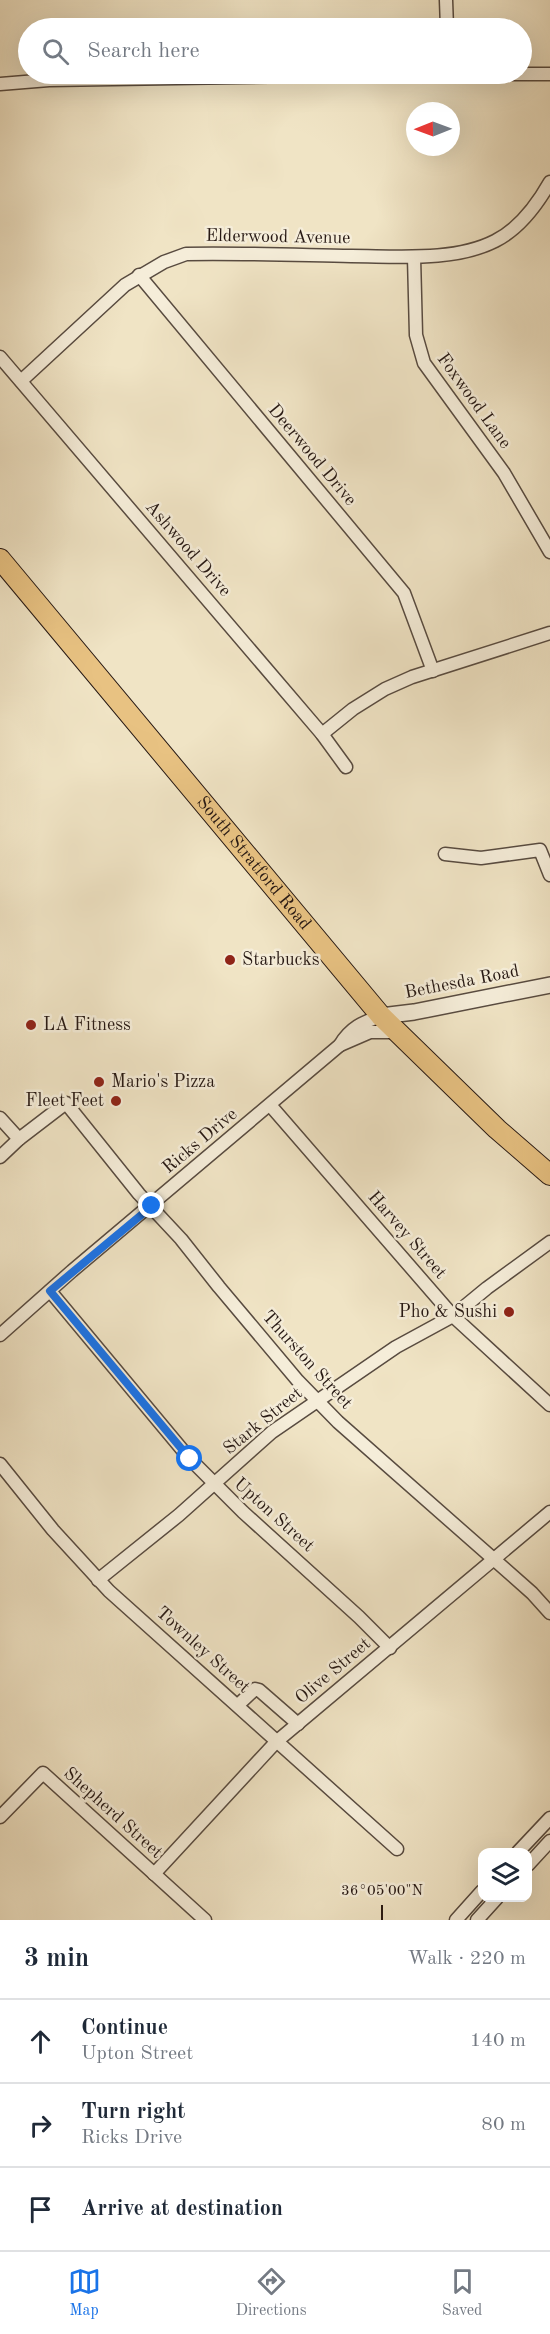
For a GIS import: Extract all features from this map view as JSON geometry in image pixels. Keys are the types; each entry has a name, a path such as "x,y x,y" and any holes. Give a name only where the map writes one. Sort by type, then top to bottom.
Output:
{"main road":[{"name":"South Stratford Road","path":"0,559 381,1016 496,1129 550,1175"}],"street":[{"path":"446,0 447,18"},
{"path":"532,74 550,74"},
{"path":"0,84 18,83"},
{"name":"Elderwood Avenue","path":"21,381 124,285 164,262 186,254 414,257 469,252 496,241 520,223 542,197 550,182"},
{"name":"Foxwood Lane","path":"414,257 413,310 416,335 424,363 499,465 550,552"},
{"name":"Deerwood Drive","path":"139,275 404,593 433,671"},
{"name":"Ashwood Drive","path":"0,357 322,734 346,767"},
{"path":"322,734 353,709 385,689 550,633"},
{"path":"445,854 482,858 530,849 540,850 550,875"},
{"name":"Bethesda Road","path":"381,1016 414,1012 550,985"},
{"name":"Ricks Drive","path":"0,1335 270,1106 340,1045 347,1034 363,1022 381,1016"},
{"name":"Ricks Drive","path":"340,1045 370,1032 399,1032"},
{"name":"Thurston Street","path":"19,1139 66,1103 139,1194 152,1206 298,1381 338,1422 494,1559 550,1613"},
{"name":"Harvey Street","path":"270,1106 453,1316 550,1406"},
{"path":"0,1118 19,1139 0,1157"},
{"name":"Stark Street","path":"98,1580 214,1484 272,1432 396,1347 453,1316 550,1242"},
{"name":"Upton Street","path":"50,1291 130,1384 168,1434 214,1484 390,1648"},
{"name":"Townley Street","path":"0,1464 53,1530 98,1580 397,1850"},
{"name":"Olive Street","path":"154,1874 276,1742 550,1512"},
{"path":"238,1706 255,1689 259,1690 298,1724"},
{"name":"Shepherd Street","path":"0,1817 43,1773 205,1920"},
{"path":"522,1848 550,1818"},
{"path":"532,1861 549,1842 538,1831"},
{"path":"456,1920 478,1896"},
{"path":"477,1920 493,1902"}],"place":[{"name":"Starbucks","path":"230,960"},
{"name":"LA Fitness","path":"31,1025"},
{"name":"Mario's Pizza","path":"99,1082"},
{"name":"Fleet Feet","path":"116,1101"},
{"name":"Pho & Sushi","path":"509,1312"}],"route":[{"path":"152,1206 50,1291 130,1384 190,1459"}]}
